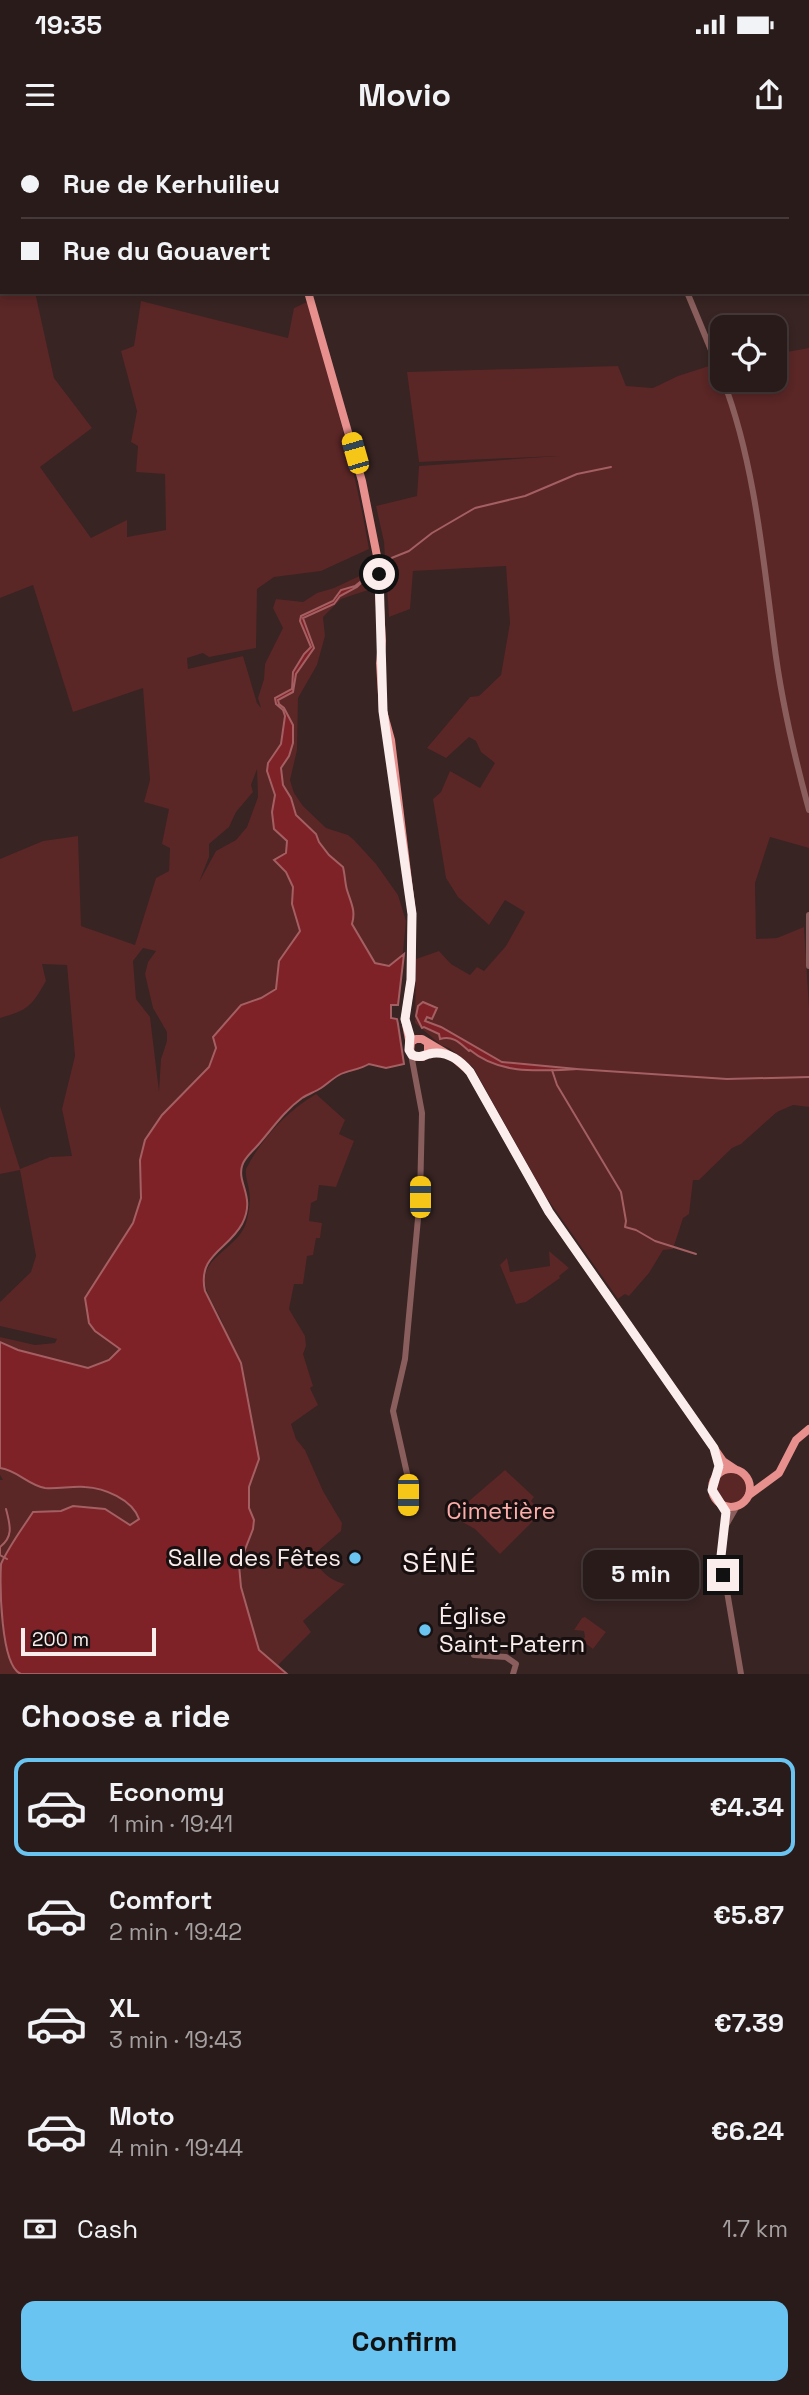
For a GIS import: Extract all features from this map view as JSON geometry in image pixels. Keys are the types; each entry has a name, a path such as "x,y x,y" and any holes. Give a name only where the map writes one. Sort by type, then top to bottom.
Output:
{"main road":[{"path":"309,294 362,481 379,574 382,641 380,674 384,720 412,914 409,998 411,1025 425,1041 454,1058 470,1072 549,1212 723,1461 742,1472 748,1479 768,1482"},
{"path":"409,998 405,1019 410,1049 416,1057 442,1052"},
{"path":"410,1049 416,1039 425,1041"},
{"path":"425,1041 425,1056"},
{"path":"735,1469 725,1470 718,1475 712,1490 715,1498 723,1504 737,1506 781,1470 798,1438 809,1429"},
{"path":"714,1448 718,1459 718,1475"},
{"path":"748,1479 749,1495"}],"street":[{"path":"688,294 710,348"},
{"path":"727,392 737,421 766,568 791,741 809,810"},
{"path":"809,915 809,966"},
{"path":"408,1513 408,1478 393,1417 393,1404 405,1359 423,1138 410,1049"},
{"path":"415,1070 425,1056"},
{"path":"723,1504 726,1527 721,1556 741,1674"},
{"path":"726,1527 737,1506"},
{"path":"474,1655 508,1658 516,1664 513,1674"}],"green space":[{"path":"0,294 35,294 54,378 92,428 40,467 91,538 127,520 127,537 166,530 165,474 136,472 138,446 131,442 137,411 121,351 134,346 141,301 288,338 294,308 307,302 357,486 369,549 321,571 274,577 257,589 256,648 209,657 203,653 187,658 188,669 243,656 257,703 261,708 258,698 265,664 283,628 273,608 276,599 303,602 317,593 370,571 372,587 341,599 323,617 325,636 317,665 298,698 297,750 290,780 294,793 303,806 326,828 348,835 354,840 376,864 398,895 406,921 398,1005 391,1005 391,1018 397,1020 404,1064 386,1068 369,1064 340,1074 319,1090 300,1099 272,1127 242,1164 247,1201 244,1219 232,1238 210,1258 204,1270 205,1291 225,1329 207,1290 205,1275 214,1259 236,1239 246,1223 250,1198 246,1169 259,1147 276,1127 316,1094 345,1120 339,1134 354,1141 336,1187 319,1185 317,1200 311,1203 309,1221 322,1223 320,1238 316,1238 313,1255 307,1256 303,1284 294,1284 289,1309 305,1336 303,1354 313,1386 310,1388 318,1405 291,1424 296,1439 305,1450 323,1491 342,1523 341,1531 311,1557 329,1577 345,1584 303,1621 311,1632 278,1665 287,1674 0,1674 0,1480 3,1480 0,1475 0,1420 55,1452 103,1471 121,1473 138,1469 159,1458 167,1450 181,1427 192,1399 197,1361 177,1292 164,1267 199,1223 208,1192 207,1172 219,1134 236,1096 278,1048 303,1047 311,1022 337,1006 338,1001 335,993 321,975 327,953 323,914 333,898 335,885 308,875 306,866 311,843 292,834 282,822 288,804 285,794 279,789 276,772 289,748 287,729 286,748 273,765 272,772 275,787 285,804 280,824 288,835 308,844 302,865 306,878 332,888 331,897 319,916 323,931 323,959 317,977 326,990 335,996 336,1002 311,1016 306,1024 302,1044 275,1045 265,1050 229,1091 216,1112 206,1138 193,1213 186,1225 155,1254 152,1261 150,1272 170,1313 177,1350 176,1388 163,1423 151,1437 119,1458 99,1455 44,1426 15,1406 0,1376 0,1337 35,1345 55,1343 57,1339 0,1326 0,1302 31,1272 36,1256 20,1170 0,1174 0,1106 20,1169 50,1157 72,1156 62,1109 75,1056 67,965 42,964 46,981 36,997 23,1010 0,1018 0,859 43,841 78,836 81,926 135,945 156,878 169,871 170,848 162,844 169,809 144,802 150,780 143,688 73,712 33,585 0,598","holes":["257,769 258,797 247,827 236,840 216,851 199,882 209,857 209,844 229,827 236,812 253,792 251,785","143,948 156,951 148,962 145,974 153,1008 167,1032 161,1059 159,1091 150,1017 136,999 133,961"]},
{"path":"809,348 809,848 770,837 755,883 756,939 777,938 804,927 809,1008 809,1107 793,1105 777,1112 741,1144 732,1148 699,1180 693,1180 689,1214 683,1218 673,1249 663,1250 649,1273 629,1296 625,1294 618,1299 544,1194 473,1067 415,1023 416,959 439,951 451,964 470,975 477,967 484,971 506,946 525,912 505,900 489,925 458,897 446,878 433,799 441,792 450,771 480,788 495,763 481,752 476,741 469,737 446,758 427,748 470,697 479,696 501,675 510,623 506,566 413,571 410,609 389,617 384,542 376,506 417,496 419,466 558,456 419,462 407,372 618,366 626,386 653,388 709,366 710,392 787,392 787,352"},
{"path":"549,1251 569,1268 560,1278 526,1302 516,1304 500,1265 507,1258 510,1272 550,1266"},
{"name":"Cimetière","path":"505,1470 534,1497 531,1501 536,1506 533,1509 539,1515 500,1554 475,1529 457,1519 469,1501"},
{"path":"731,1472 742,1477 747,1488 742,1499 731,1504 720,1499 715,1488 720,1477"},
{"path":"585,1617 606,1632 593,1649 582,1641 585,1637 584,1631 574,1630"}],"shaded area":[{"path":"370,574 357,587 340,596 334,604 303,618 314,648 296,674 293,692 278,700 293,725 293,743 281,768 283,785 291,798 296,815 316,834 329,855 343,867 353,911 352,924 375,963 389,966 404,954 398,1005 391,1005 391,1018 397,1019 404,1064 386,1068 369,1064 342,1073 302,1098 284,1114 243,1163 241,1173 247,1199 246,1214 236,1233 210,1261 205,1269 204,1279 205,1291 241,1363 259,1459 249,1487 249,1508 254,1520 239,1565 241,1587 259,1650 287,1674 21,1674 14,1668 5,1641 1,1605 1,1564 33,1512 61,1511 73,1506 105,1509 130,1525 139,1519 124,1500 109,1492 85,1487 45,1488 0,1468 0,1342 18,1350 88,1368 109,1360 120,1349 95,1331 89,1323 85,1298 133,1223 141,1198 140,1160 145,1140 162,1115 209,1067 216,1048 213,1037 241,1005 276,989 279,961 300,931 292,904 293,887 286,872 274,860 286,853 287,841 274,829 272,812 275,795 267,771 268,763 281,744 285,716 275,698 292,689 293,672 311,647 300,621 301,616 333,601 341,590 355,586"},
{"path":"423,1002 437,1008 432,1019 427,1017 425,1021 441,1027 502,1062 577,1069 520,1070 494,1064 469,1051 456,1040 440,1039 439,1034 422,1028 416,1016 418,1006"}],"waterway":[{"path":"389,559 409,551 432,533 475,508 525,496 577,474 611,467"},
{"path":"576,1069 727,1079 809,1077"},
{"path":"552,1070 557,1085 621,1192 625,1227 655,1241 696,1254"},
{"path":"6,1509 10,1530 0,1547 0,1555 7,1559"}],"place":[{"name":"Salle des Fêtes","path":"355,1558"},
{"name":"Église Saint-Patern","path":"425,1630"}],"district":[{"name":"SÉNÉ","path":"440,1562"}],"route":[{"path":"379,574 383,711 412,914 411,980 405,1019 410,1036 409,1050 419,1058 442,1052 462,1063 470,1072 549,1212 714,1448 719,1466 712,1490 726,1512 721,1556 723,1575"}]}
